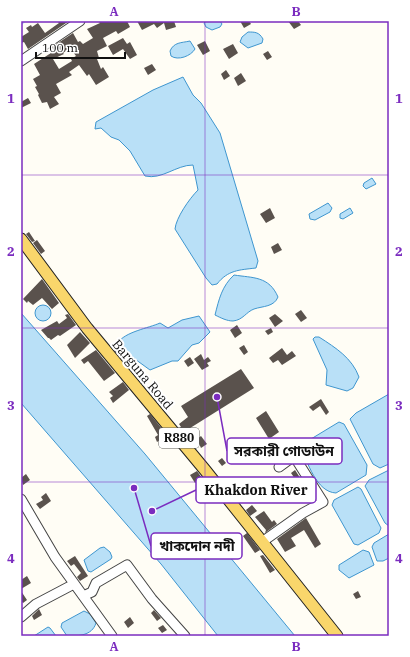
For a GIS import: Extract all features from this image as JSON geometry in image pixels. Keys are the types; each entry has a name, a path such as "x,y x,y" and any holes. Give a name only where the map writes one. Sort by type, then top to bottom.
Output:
{"main road":[{"name":"Barguna Road","path":"21,239 87,328 205,470 338,636"}],"street":[{"path":"21,61 80,21"},
{"path":"262,542 303,513 323,502 294,456 279,467"},
{"path":"21,499 55,557 112,636"},
{"path":"83,596 92,592 96,582 127,565 152,599 185,636"},
{"path":"21,616 36,604 74,584"}],"water":[{"path":"206,21 220,21 222,24 220,27 212,30 206,27 204,23"},
{"path":"248,32 255,32 260,35 263,39 262,43 248,48 240,42 242,37"},
{"path":"190,41 195,49 191,54 181,58 171,56 170,51 174,46 178,43"},
{"path":"183,77 193,95 201,103 220,133 258,261 256,268 244,269 230,273 221,279 217,284 212,285 175,229 184,209 198,190 193,165 181,167 157,176 145,176 130,151 119,140 111,137 101,128 95,129 96,122 153,90"},
{"path":"372,178 376,184 366,189 363,186 364,183"},
{"path":"328,203 332,208 330,212 315,220 310,219 309,214"},
{"path":"350,208 353,213 343,219 340,218 340,214"},
{"path":"234,275 260,279 270,285 278,297 274,303 254,309 242,318 233,321 215,315 224,288"},
{"path":"43,305 49,307 51,313 49,319 43,321 37,319 35,313 37,307"},
{"path":"21,313 145,454 295,636 218,636 161,564 21,403"},
{"path":"199,316 210,332 199,343 192,345 178,361 172,361 150,370 128,354 118,343 121,339 131,333 160,323 168,328 182,320"},
{"path":"315,337 319,337 337,349 352,364 359,377 353,388 347,391 326,385 327,370 313,339"},
{"path":"389,394 389,464 380,468 373,464 350,419 356,413"},
{"path":"339,422 344,424 367,465 366,475 336,493 323,488 318,482 300,447"},
{"path":"389,470 389,526 385,523 365,486 369,480"},
{"path":"358,487 361,489 381,528 379,533 358,545 354,544 332,505 334,500"},
{"path":"389,534 389,558 383,561 377,561 372,547 374,543"},
{"path":"104,547 110,552 112,557 111,559 91,572 88,571 84,560 100,548"},
{"path":"363,550 369,552 374,565 349,578 339,570 339,565"},
{"path":"84,611 90,614 96,623 94,627 88,633 76,636 67,636 61,627 62,623"},
{"path":"48,627 56,636 34,636"}],"building":[{"path":"57,21 69,21 28,49 24,42 21,43 21,37 29,32 26,28 31,25 32,27 38,23 45,33 59,23"},
{"path":"98,21 127,21 130,27 118,34 116,31 103,38 107,46 97,51 99,58 97,59 101,69 103,67 109,77 96,85 89,74 87,76 79,65 69,72 72,75 56,84 61,93 54,97 59,104 50,109 47,102 42,103 35,87 37,86 33,79 40,75 34,64 54,51 52,47 73,33 78,42 80,41 83,44 93,38 87,29 100,23","holes":["70,48 76,56 71,59 72,61 59,69 53,59 64,54 63,53"]},
{"path":"137,21 174,21 176,27 166,30 164,23 157,28 154,24 142,30"},
{"path":"240,21 249,21 251,24 244,28"},
{"path":"288,21 298,21 301,25 294,29"},
{"path":"123,38 127,44 130,42 137,55 130,59 123,49 113,55 108,46"},
{"path":"205,41 210,51 203,55 197,45"},
{"path":"233,44 238,53 229,59 223,49"},
{"path":"268,51 272,57 267,60 263,54"},
{"path":"152,64 156,70 148,75 144,68"},
{"path":"226,70 230,76 224,80 221,74"},
{"path":"241,73 246,81 238,86 234,78"},
{"path":"28,98 31,103 21,108 21,102"},
{"path":"270,208 275,218 266,223 260,214"},
{"path":"29,232 35,241 32,242 26,234"},
{"path":"37,240 45,251 41,254 33,243"},
{"path":"278,243 282,250 274,254 271,247"},
{"path":"42,279 59,303 52,309 42,298 33,305 28,301 27,303 23,299"},
{"path":"301,310 307,318 301,322 295,314"},
{"path":"68,314 76,325 60,336 58,335 51,340 41,330 57,321 59,324 67,318 65,315"},
{"path":"275,314 283,321 275,327 269,318"},
{"path":"237,325 242,333 235,338 230,330"},
{"path":"271,328 273,332 268,335 265,331"},
{"path":"80,332 90,343 75,358 67,345"},
{"path":"244,345 248,352 244,355 239,348"},
{"path":"118,347 126,357 123,360 114,350"},
{"path":"282,348 287,355 292,351 296,356 282,365 278,360 273,363 269,358"},
{"path":"96,350 115,373 104,381 88,361 84,364 81,360"},
{"path":"201,354 204,360 208,357 211,361 207,363 209,366 202,370 194,359"},
{"path":"190,357 194,363 188,367 184,361"},
{"path":"241,369 254,388 187,430 190,434 186,436 179,428 181,427 179,424 188,417 181,406"},
{"path":"123,382 129,390 113,403 110,398 113,396 109,392"},
{"path":"321,399 329,412 326,415 320,406 313,411 309,407"},
{"path":"266,411 279,432 269,439 256,418"},
{"path":"150,414 173,444 165,448 160,440 157,442 155,437 158,435 147,416"},
{"path":"201,436 207,444 201,448 197,439"},
{"path":"222,458 226,463 222,466 218,461"},
{"path":"295,470 314,499 308,503 306,499 308,498 291,473"},
{"path":"197,471 202,478 195,483 190,475"},
{"path":"26,474 30,480 23,485 21,478"},
{"path":"46,493 51,501 40,509 36,504 43,500 41,497"},
{"path":"252,505 257,511 250,516 246,510"},
{"path":"264,511 272,522 274,520 277,524 265,533 266,530 255,517"},
{"path":"306,518 321,544 315,548 304,530 291,538 296,546 285,552 277,539"},
{"path":"247,533 260,550 255,553 243,536"},
{"path":"263,555 275,570 270,573 260,556"},
{"path":"75,556 88,576 80,581 77,577 81,573 74,564 71,566 67,561"},
{"path":"27,576 31,583 21,589 21,580"},
{"path":"21,591 27,600 23,603 21,601"},
{"path":"358,591 361,597 356,599 353,594"},
{"path":"39,609 42,615 34,620 32,616"},
{"path":"154,610 161,618 157,621 151,613"},
{"path":"130,617 134,623 128,628 124,622"},
{"path":"163,625 167,630 162,633 158,628"}],"place":[{"name":"সরকারী গোডাউন","path":"217,397"},
{"name":"খাকদোন নদী","path":"134,488"},
{"name":"Khakdon River","path":"152,511"}]}
